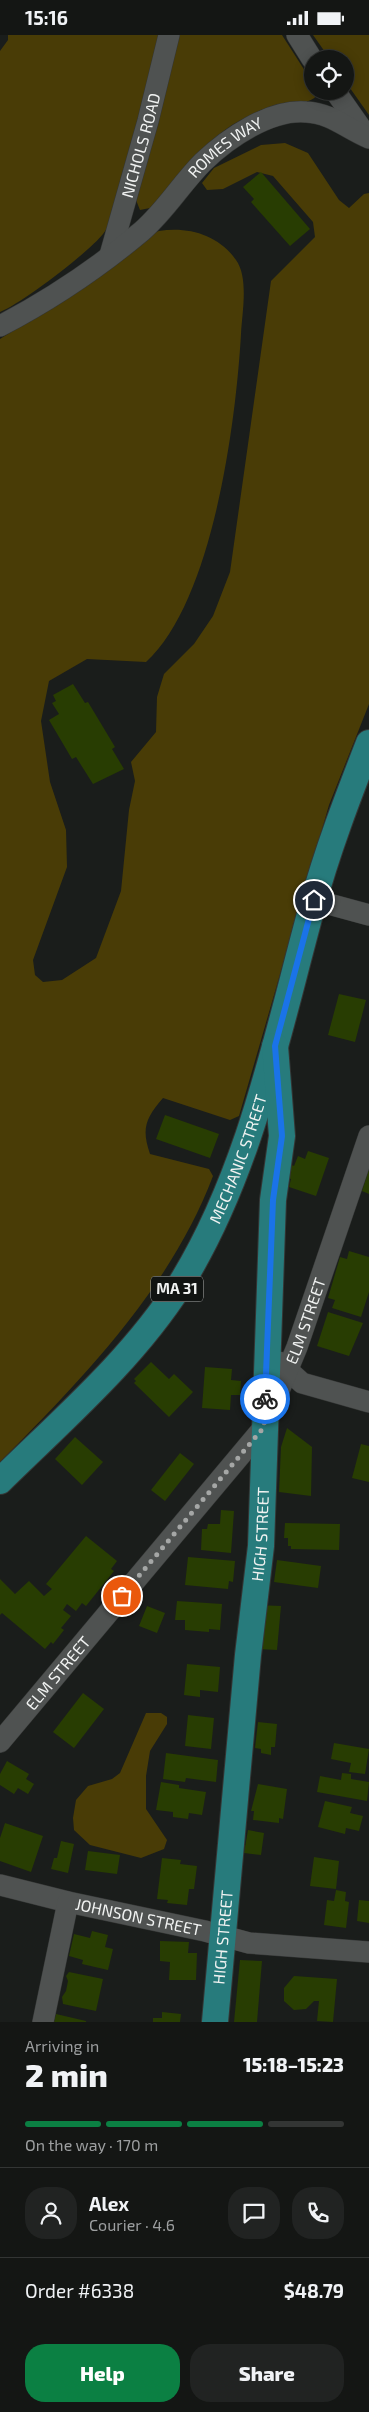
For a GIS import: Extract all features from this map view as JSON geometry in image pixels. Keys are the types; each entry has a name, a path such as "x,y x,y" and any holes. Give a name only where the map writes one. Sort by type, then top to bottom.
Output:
{"main road":[{"name":"MECHANIC STREET","path":"0,1481 142,1338 180,1284 219,1211 235,1172 275,1046 314,900 338,822 362,781 369,743"},
{"name":"HIGH STREET","path":"215,2022 248,1655 261,1546 273,1200 282,1136 275,1046"}],"street":[{"name":"NICHOLS ROAD","path":"110,255 170,35"},
{"path":"297,35 306,50"},
{"path":"342,100 369,138"},
{"name":"ROMES WAY","path":"0,326 46,300 110,255 160,214 192,174 214,152 237,136 263,122 281,115 306,112 325,115 340,121 369,138"},
{"path":"314,900 369,915"},
{"name":"ELM STREET","path":"0,1742 264,1427 287,1371 369,1136"},
{"path":"267,1339 276,1359 302,1383 369,1402"},
{"path":"264,1427 285,1399 298,1389 312,1386"},
{"name":"JOHNSON STREET","path":"0,1885 249,1943 369,1952"},
{"path":"43,2022 68,1902"}],"shaded area":[{"path":"8,35 165,35 113,218 103,234 70,264 38,289 0,312 0,51 8,40"},
{"path":"178,35 282,35 304,69 304,100 310,100 263,109 233,125 219,134 194,158 150,208 140,210 136,200"},
{"path":"313,35 369,35 369,115 354,94 354,50 324,50"},
{"path":"285,143 308,153 339,200 349,208 364,194 369,193 369,704 329,805 239,1116 230,1120 163,1098 149,1118 146,1137 150,1154 209,1169 213,1176 195,1217 149,1294 122,1330 63,1397 0,1462 0,339 113,264 155,232 181,230 202,234 221,244 229,251 240,267 244,286 243,306 238,371 226,460 217,508 204,555 188,597 169,634 146,662 87,659 49,681 41,721 50,782 66,830 67,867 33,960 35,975 43,982 62,980 96,958 121,891 129,810 135,781 131,762 156,732 157,697 164,674 194,644 213,616 230,572 271,281 315,237 313,222 273,176 257,172 223,189 207,190 202,183 214,168 261,145"},
{"path":"146,1713 161,1713 167,1717 167,1724 150,1751 146,1776 146,1809 167,1840 164,1849 141,1858 90,1845 74,1830 73,1818 76,1800 88,1786 112,1779 120,1773"}],"building":[{"path":"261,172 310,229 290,246 251,202 254,199 243,187"},
{"path":"73,684 85,703 88,702 115,747 112,749 124,769 93,784 76,757 72,759 49,720 59,714 52,703 56,701 53,695"},
{"path":"339,994 366,1000 355,1042 328,1035"},
{"path":"165,1115 219,1134 210,1158 156,1139"},
{"path":"308,1151 329,1158 316,1196 289,1187 291,1179 287,1178 298,1156 305,1159"},
{"path":"369,1169 369,1194 362,1191"},
{"path":"349,1251 369,1257 369,1292 361,1317 332,1308 335,1300 328,1298 340,1257 347,1259"},
{"path":"328,1312 363,1323 349,1356 317,1346"},
{"path":"151,1362 169,1379 174,1374 193,1392 169,1417 134,1383 136,1381 134,1379"},
{"path":"205,1367 232,1369 231,1380 241,1381 240,1395 231,1395 230,1410 202,1408"},
{"path":"287,1428 312,1447 311,1496 279,1492 281,1447"},
{"path":"75,1437 103,1462 82,1485 55,1459"},
{"path":"361,1444 369,1446 369,1482 352,1478"},
{"path":"180,1453 194,1464 165,1501 151,1490"},
{"path":"221,1510 234,1511 231,1553 201,1550 202,1529 207,1529 208,1524 220,1524"},
{"path":"285,1523 340,1524 339,1550 291,1549 291,1546 288,1546 288,1538 284,1538"},
{"path":"86,1536 117,1561 111,1569 114,1571 86,1606 82,1603 76,1611 67,1604 63,1610 71,1616 61,1628 64,1630 53,1644 51,1642 45,1649 2,1613 0,1615 0,1579 15,1594 29,1581 44,1596 52,1589 46,1584"},
{"path":"188,1557 235,1561 233,1582 229,1581 228,1589 185,1585"},
{"path":"277,1560 321,1566 318,1588 274,1582"},
{"path":"177,1601 222,1604 220,1630 209,1629 209,1632 185,1630 185,1620 175,1620"},
{"path":"257,1605 281,1606 277,1650 258,1649"},
{"path":"147,1606 165,1613 157,1633 139,1626"},
{"path":"187,1664 220,1667 218,1692 200,1690 200,1697 184,1695"},
{"path":"83,1693 104,1709 74,1748 53,1732"},
{"path":"188,1715 214,1718 211,1749 185,1746"},
{"path":"258,1722 277,1724 275,1747 271,1747 271,1755 261,1753 261,1749 255,1748"},
{"path":"334,1743 369,1749 365,1774 349,1772 351,1763 331,1759"},
{"path":"166,1753 218,1760 216,1782 186,1778 185,1782 163,1779"},
{"path":"7,1761 29,1774 26,1779 34,1784 28,1794 18,1788 14,1794 0,1785 0,1774"},
{"path":"342,1773 351,1774 351,1779 369,1782 367,1801 317,1792 320,1776 341,1780"},
{"path":"161,1782 179,1785 179,1788 206,1792 202,1815 189,1813 188,1819 173,1817 173,1812 156,1810"},
{"path":"258,1784 287,1789 283,1819 279,1818 279,1823 253,1820 254,1811 251,1811"},
{"path":"325,1801 352,1807 350,1813 363,1816 359,1831 346,1828 345,1834 318,1827"},
{"path":"5,1823 43,1836 31,1872 0,1861 0,1838"},
{"path":"248,1830 264,1833 261,1855 244,1853"},
{"path":"61,1841 74,1844 68,1873 51,1869 54,1858 57,1858"},
{"path":"88,1851 120,1855 117,1874 85,1870"},
{"path":"314,1857 339,1861 336,1889 310,1886"},
{"path":"162,1858 181,1860 180,1864 197,1866 194,1889 189,1889 187,1905 167,1903 168,1900 157,1899"},
{"path":"336,1890 346,1892 345,1901 349,1902 346,1928 324,1925 327,1900 334,1901"},
{"path":"359,1900 369,1901 369,1923 357,1921"},
{"path":"92,1931 108,1935 105,1947 113,1949 108,1970 82,1964 83,1960 69,1956 74,1934 90,1938"},
{"path":"160,1941 189,1942 188,1953 197,1953 196,1980 169,1980 170,1962 160,1961"},
{"path":"240,1960 262,1961 257,2022 234,2022"},
{"path":"69,1972 103,1979 96,2011 63,2004 62,1997 66,1991 68,1981 66,1976"},
{"path":"294,1976 337,1979 333,2022 317,2021 319,2001 314,2001 306,2009 294,2010 284,2001 284,1988"},
{"path":"162,2012 181,2014 180,2022 153,2022 153,2018 162,2018"},
{"path":"56,2014 86,2021 86,2022 54,2022"}],"way so far":[{"path":"122,1596 264,1427 265,1399"}],"route":[{"path":"265,1399 273,1200 282,1136 275,1046 314,900"}]}
